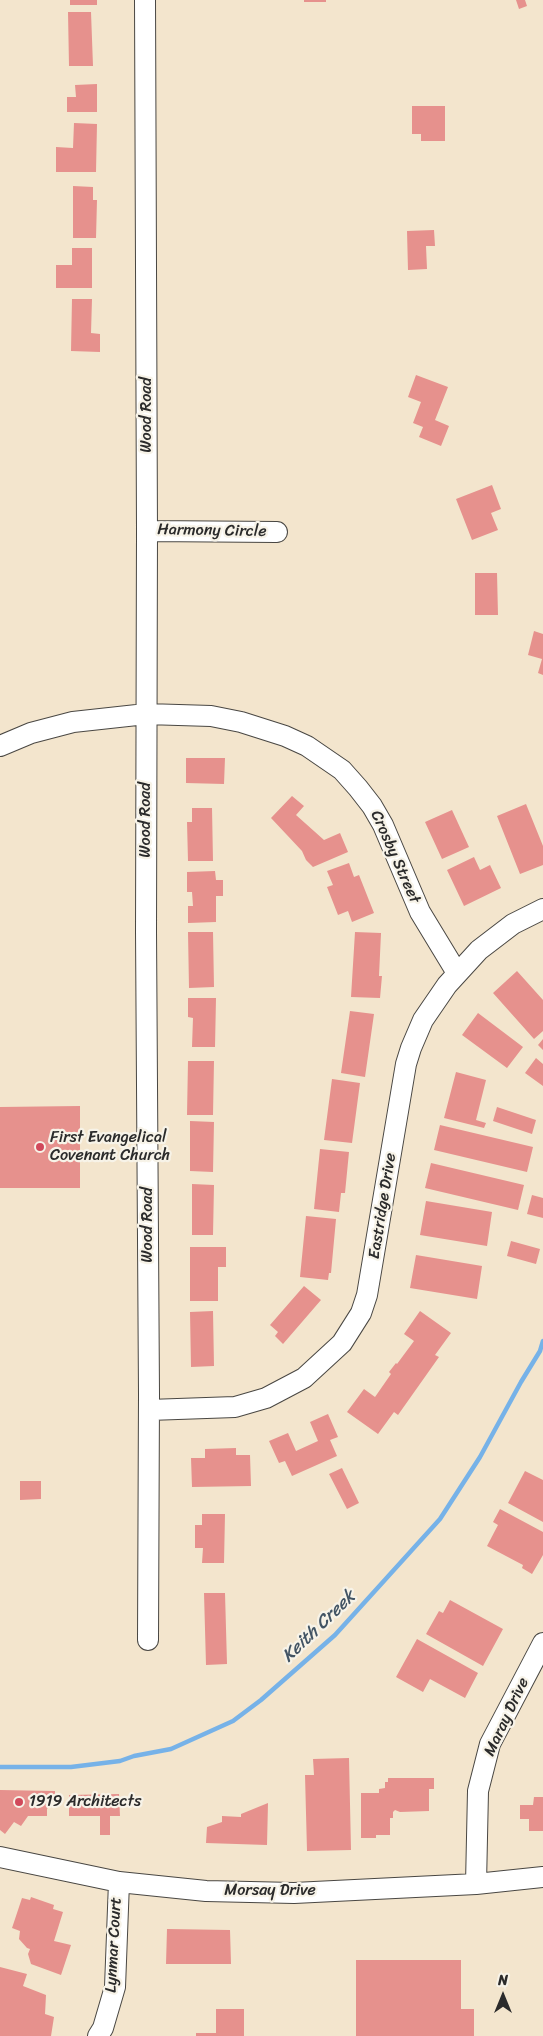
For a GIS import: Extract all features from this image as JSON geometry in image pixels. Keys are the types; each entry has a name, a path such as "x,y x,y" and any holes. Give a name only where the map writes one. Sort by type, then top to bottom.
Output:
{"street":[{"name":"Wood Road","path":"145,0 148,1640"},
{"name":"Harmony Circle","path":"147,531 277,532"},
{"name":"Crosby Street","path":"0,746 31,732 73,722 146,714 196,715 241,722 285,736 307,746 342,770 358,788 379,819 420,912 457,973"},
{"name":"Eastridge Drive","path":"149,1410 235,1407 266,1398 304,1378 342,1342 360,1313 369,1290 406,1064 423,1020 457,973 495,937 513,924 543,909"},
{"name":"Maray Drive","path":"476,1884 478,1791 490,1744 543,1643"},
{"name":"Morsay Drive","path":"0,1856 119,1882 206,1891 294,1893 476,1884 543,1877"},
{"name":"Lynmar Court","path":"98,2036 103,2028 115,1988 119,1882"}],"building":[{"path":"70,0 97,0 97,5 70,5"},
{"path":"304,0 326,0 326,2 304,2"},
{"path":"516,0 525,0 527,6 519,9"},
{"path":"68,12 91,12 93,66 69,66"},
{"path":"97,84 97,112 67,112 67,97 76,97 75,85"},
{"path":"412,106 445,106 445,141 421,141 421,134 412,134"},
{"path":"74,123 97,124 96,172 56,172 56,147 73,148"},
{"path":"73,186 93,187 93,200 97,200 96,238 73,238"},
{"path":"434,230 435,246 426,246 427,269 408,270 407,231"},
{"path":"72,248 92,248 92,288 56,288 56,265 72,265"},
{"path":"72,299 92,299 91,333 100,334 100,352 71,351"},
{"path":"416,375 448,387 435,420 449,426 441,446 419,437 423,427 413,423 421,402 408,397"},
{"path":"492,485 501,509 491,513 498,530 472,540 456,499"},
{"path":"475,573 497,573 498,615 475,615"},
{"path":"534,631 543,634 543,675 538,673 542,659 528,655"},
{"path":"186,758 225,758 224,784 186,783"},
{"path":"292,796 304,806 296,815 324,840 340,833 348,852 313,867 306,860 302,851 271,818"},
{"path":"526,804 543,846 543,865 520,874 497,816"},
{"path":"192,808 212,808 213,861 188,861 187,822 192,822"},
{"path":"452,810 469,847 442,859 425,822"},
{"path":"474,857 480,870 490,865 501,888 464,906 447,870"},
{"path":"349,863 354,877 359,875 374,913 352,922 348,911 338,915 327,887 333,885 327,871"},
{"path":"215,871 216,880 223,880 223,896 216,896 216,922 188,923 188,906 193,906 192,892 187,892 187,872"},
{"path":"188,932 213,932 214,987 189,988"},
{"path":"355,932 381,933 379,976 382,976 380,998 351,997"},
{"path":"517,971 543,1000 543,1031 534,1039 493,993"},
{"path":"188,998 216,998 215,1047 192,1047 193,1018 188,1017"},
{"path":"350,1011 374,1014 365,1077 341,1073"},
{"path":"478,1013 523,1047 507,1068 462,1035"},
{"path":"543,1039 543,1050 538,1045"},
{"path":"536,1058 543,1064 543,1086 525,1073"},
{"path":"188,1061 214,1061 213,1115 187,1115"},
{"path":"456,1072 486,1080 476,1120 486,1123 484,1128 444,1118"},
{"path":"332,1079 360,1083 352,1143 324,1140"},
{"name":"First Evangelical Covenant Church","path":"80,1106 80,1188 0,1188 0,1107"},
{"path":"497,1107 536,1120 532,1134 493,1121"},
{"path":"190,1121 214,1122 213,1172 190,1171"},
{"path":"440,1125 533,1147 527,1172 434,1150"},
{"path":"320,1149 349,1152 345,1193 341,1193 339,1212 314,1209"},
{"path":"431,1163 524,1185 518,1210 425,1188"},
{"path":"192,1184 214,1185 213,1235 192,1235"},
{"path":"532,1195 543,1198 543,1218 527,1214"},
{"path":"426,1201 492,1212 487,1246 420,1235"},
{"path":"306,1216 336,1219 331,1273 329,1273 328,1280 300,1277"},
{"path":"511,1241 540,1249 536,1264 507,1256"},
{"path":"190,1247 226,1247 226,1267 218,1267 218,1301 190,1301"},
{"path":"416,1255 482,1266 477,1299 410,1288"},
{"path":"304,1286 321,1300 283,1344 275,1336 278,1332 270,1325"},
{"path":"213,1311 214,1366 191,1367 190,1312"},
{"path":"420,1311 451,1333 435,1355 439,1357 398,1415 394,1412 378,1434 347,1412 364,1389 375,1397 391,1374 389,1372 414,1341 404,1334"},
{"path":"328,1414 338,1437 330,1440 337,1456 292,1476 285,1461 279,1463 269,1441 288,1433 296,1451 318,1441 310,1422"},
{"path":"236,1448 236,1455 250,1455 251,1486 192,1487 191,1458 205,1458 205,1449"},
{"path":"342,1468 359,1503 347,1509 329,1474"},
{"path":"525,1471 543,1480 543,1522 508,1503"},
{"path":"20,1481 41,1481 41,1499 20,1500"},
{"path":"500,1509 543,1532 543,1555 532,1574 522,1568 523,1565 487,1546 498,1525 493,1522"},
{"path":"202,1514 225,1514 224,1563 202,1563 203,1548 195,1548 195,1525 202,1525"},
{"path":"204,1593 225,1593 227,1664 206,1665"},
{"path":"450,1600 503,1629 483,1666 426,1634 439,1611 443,1613"},
{"path":"417,1639 478,1673 465,1698 430,1679 423,1692 396,1677"},
{"path":"349,1758 351,1850 307,1851 305,1775 314,1775 313,1759"},
{"path":"388,1778 434,1778 434,1789 429,1789 429,1811 400,1812 395,1810 393,1818 390,1818 390,1835 376,1835 376,1838 361,1838 361,1793 379,1793 379,1789 385,1788 385,1782 388,1782"},
{"path":"0,1790 55,1791 55,1800 47,1809 47,1816 28,1816 21,1826 14,1822 5,1834 0,1830"},
{"path":"119,1794 120,1816 110,1816 110,1835 100,1835 100,1816 69,1816 69,1795"},
{"path":"534,1797 543,1797 543,1831 529,1831 529,1819 520,1819 520,1805 533,1805"},
{"path":"268,1803 267,1845 206,1843 207,1827 222,1822 222,1816 241,1817 241,1814"},
{"path":"31,1897 54,1905 53,1909 63,1912 54,1941 71,1945 61,1975 31,1964 28,1954 30,1949 19,1939 20,1931 12,1928 22,1898 30,1900"},
{"path":"167,1929 230,1930 231,1964 166,1964"},
{"path":"356,1960 461,1960 461,2009 474,2009 474,2036 356,2036"},
{"path":"0,1967 27,1974 23,1986 46,1995 45,2014 54,2017 51,2036 0,2036"},
{"path":"216,2009 244,2009 244,2036 196,2036 196,2033 216,2033"}],"waterway":[{"name":"Keith Creek","path":"0,1767 71,1767 120,1761 134,1756 171,1749 233,1721 261,1700 335,1635 440,1519 480,1457 540,1351 543,1341"}],"place":[{"name":"First Evangelical Covenant Church","path":"40,1147"},
{"name":"1919 Architects","path":"19,1802"}]}
